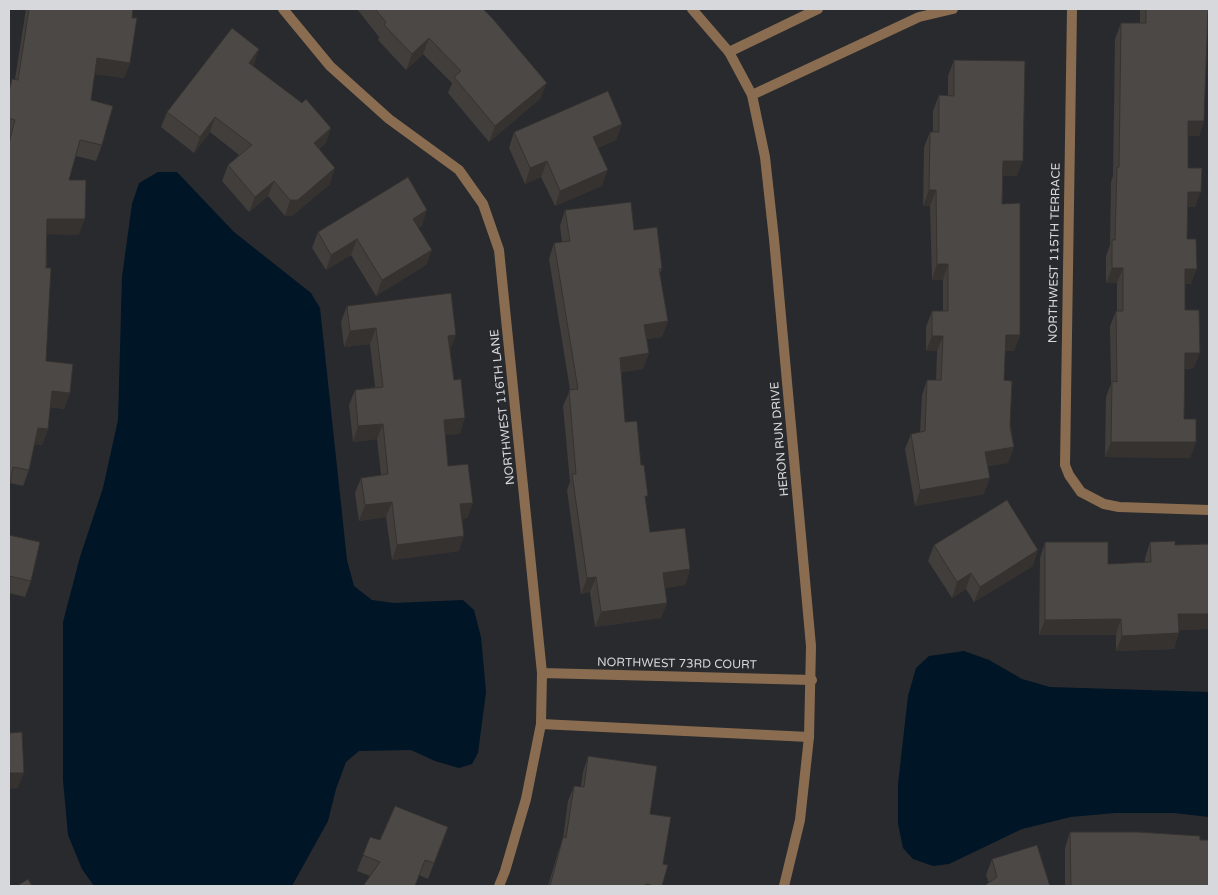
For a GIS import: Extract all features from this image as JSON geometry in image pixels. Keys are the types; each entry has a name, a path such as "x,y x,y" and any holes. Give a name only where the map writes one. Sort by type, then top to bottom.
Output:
{"street":[{"name":"NORTHWEST 116TH LANE","path":"283,9 330,66 389,119 459,170 483,204 499,250 542,673 541,724 526,799 499,886"},
{"name":"HERON RUN DRIVE","path":"692,9 729,52 752,95 765,158 774,239 811,646 812,680 809,737 800,820 784,886"},
{"path":"729,52 818,9"},
{"path":"752,95 919,17 953,9"},
{"name":"NORTHWEST 115TH TERRACE","path":"1072,9 1065,465 1068,475 1081,492 1095,501 1119,507 1209,510"},
{"name":"NORTHWEST 73RD COURT","path":"542,673 812,680"},
{"path":"541,724 809,737"}],"water":[{"path":"158,172 177,172 234,232 311,293 320,308 347,560 354,586 372,600 394,603 463,600 474,610 481,637 486,692 478,753 472,764 459,768 435,761 411,750 359,751 346,762 336,789 328,821 292,886 94,886 82,869 68,835 63,780 63,622 80,557 103,488 118,420 122,277 132,204 139,183"},
{"path":"964,651 989,660 1022,679 1050,687 1209,692 1209,817 1174,813 1115,813 1071,817 1022,829 949,864 933,866 913,859 903,848 898,824 898,784 908,696 916,668 929,656"}],"building":[{"path":"29,9 133,9 132,18 137,18 130,63 97,58 91,100 113,106 102,145 80,140 69,180 86,180 85,219 47,219 46,268 51,268 46,361 73,364 70,393 52,391 48,429 38,428 29,470 13,467 9,489 9,143 15,120 9,118 9,91 12,79 18,80"},
{"path":"375,9 483,9 547,83 495,126 454,77 461,71 429,38 412,54 384,25 386,22"},
{"path":"1146,9 1209,9 1204,121 1188,121 1188,168 1202,168 1201,192 1188,192 1187,239 1196,239 1197,269 1185,269 1185,310 1199,310 1200,353 1185,353 1184,419 1196,419 1196,442 1111,442 1112,381 1117,382 1116,311 1123,311 1123,268 1112,268 1112,240 1115,240 1117,167 1119,167 1121,23 1146,23"},
{"path":"232,28 259,49 249,63 302,103 306,99 331,128 314,143 335,168 298,200 290,200 274,181 255,197 228,165 252,145 215,117 200,137 167,112"},
{"path":"954,60 1025,61 1023,161 1003,161 1002,204 1020,203 1020,335 1006,335 1004,380 1012,381 1010,427 1014,447 985,452 990,478 920,490 911,434 925,431 927,380 941,380 943,336 932,336 932,311 948,311 948,264 937,264 936,190 929,190 930,132 939,132 939,95 954,96"},
{"path":"608,91 622,124 593,137 608,170 560,191 547,161 530,168 514,132"},
{"path":"408,177 427,210 413,219 432,250 382,280 357,239 331,255 318,232"},
{"path":"631,202 634,230 657,227 662,268 659,269 668,321 644,325 649,353 620,358 625,422 637,421 641,465 644,465 648,496 645,496 650,532 685,528 690,569 663,573 667,603 601,612 596,577 587,578 572,474 576,474 569,390 578,389 554,243 570,241 565,210"},
{"path":"451,293 456,335 448,336 454,380 461,379 465,418 444,420 448,466 468,464 473,503 460,504 464,536 397,545 392,502 365,505 361,478 388,474 383,424 358,426 355,390 383,387 376,328 350,331 347,306"},
{"path":"1007,500 1038,550 980,587 971,573 957,582 934,545"},
{"path":"9,535 40,542 31,581 9,576"},
{"path":"1175,541 1175,545 1209,544 1209,614 1178,614 1179,633 1122,636 1121,619 1045,620 1045,542 1108,542 1108,564 1151,562 1150,542"},
{"path":"22,732 24,773 9,773 9,733"},
{"path":"588,756 657,766 650,814 671,817 663,864 668,865 662,886 646,884 645,886 550,886 563,837 566,838 574,786 584,787"},
{"path":"395,806 448,827 434,863 425,860 415,886 363,886 380,862 363,855 370,837 380,840"},
{"path":"1070,832 1138,832 1200,836 1200,840 1209,840 1209,886 1071,886"},
{"path":"1037,845 1050,886 984,886 997,877 992,859"},
{"path":"28,879 32,886 17,886"}]}
